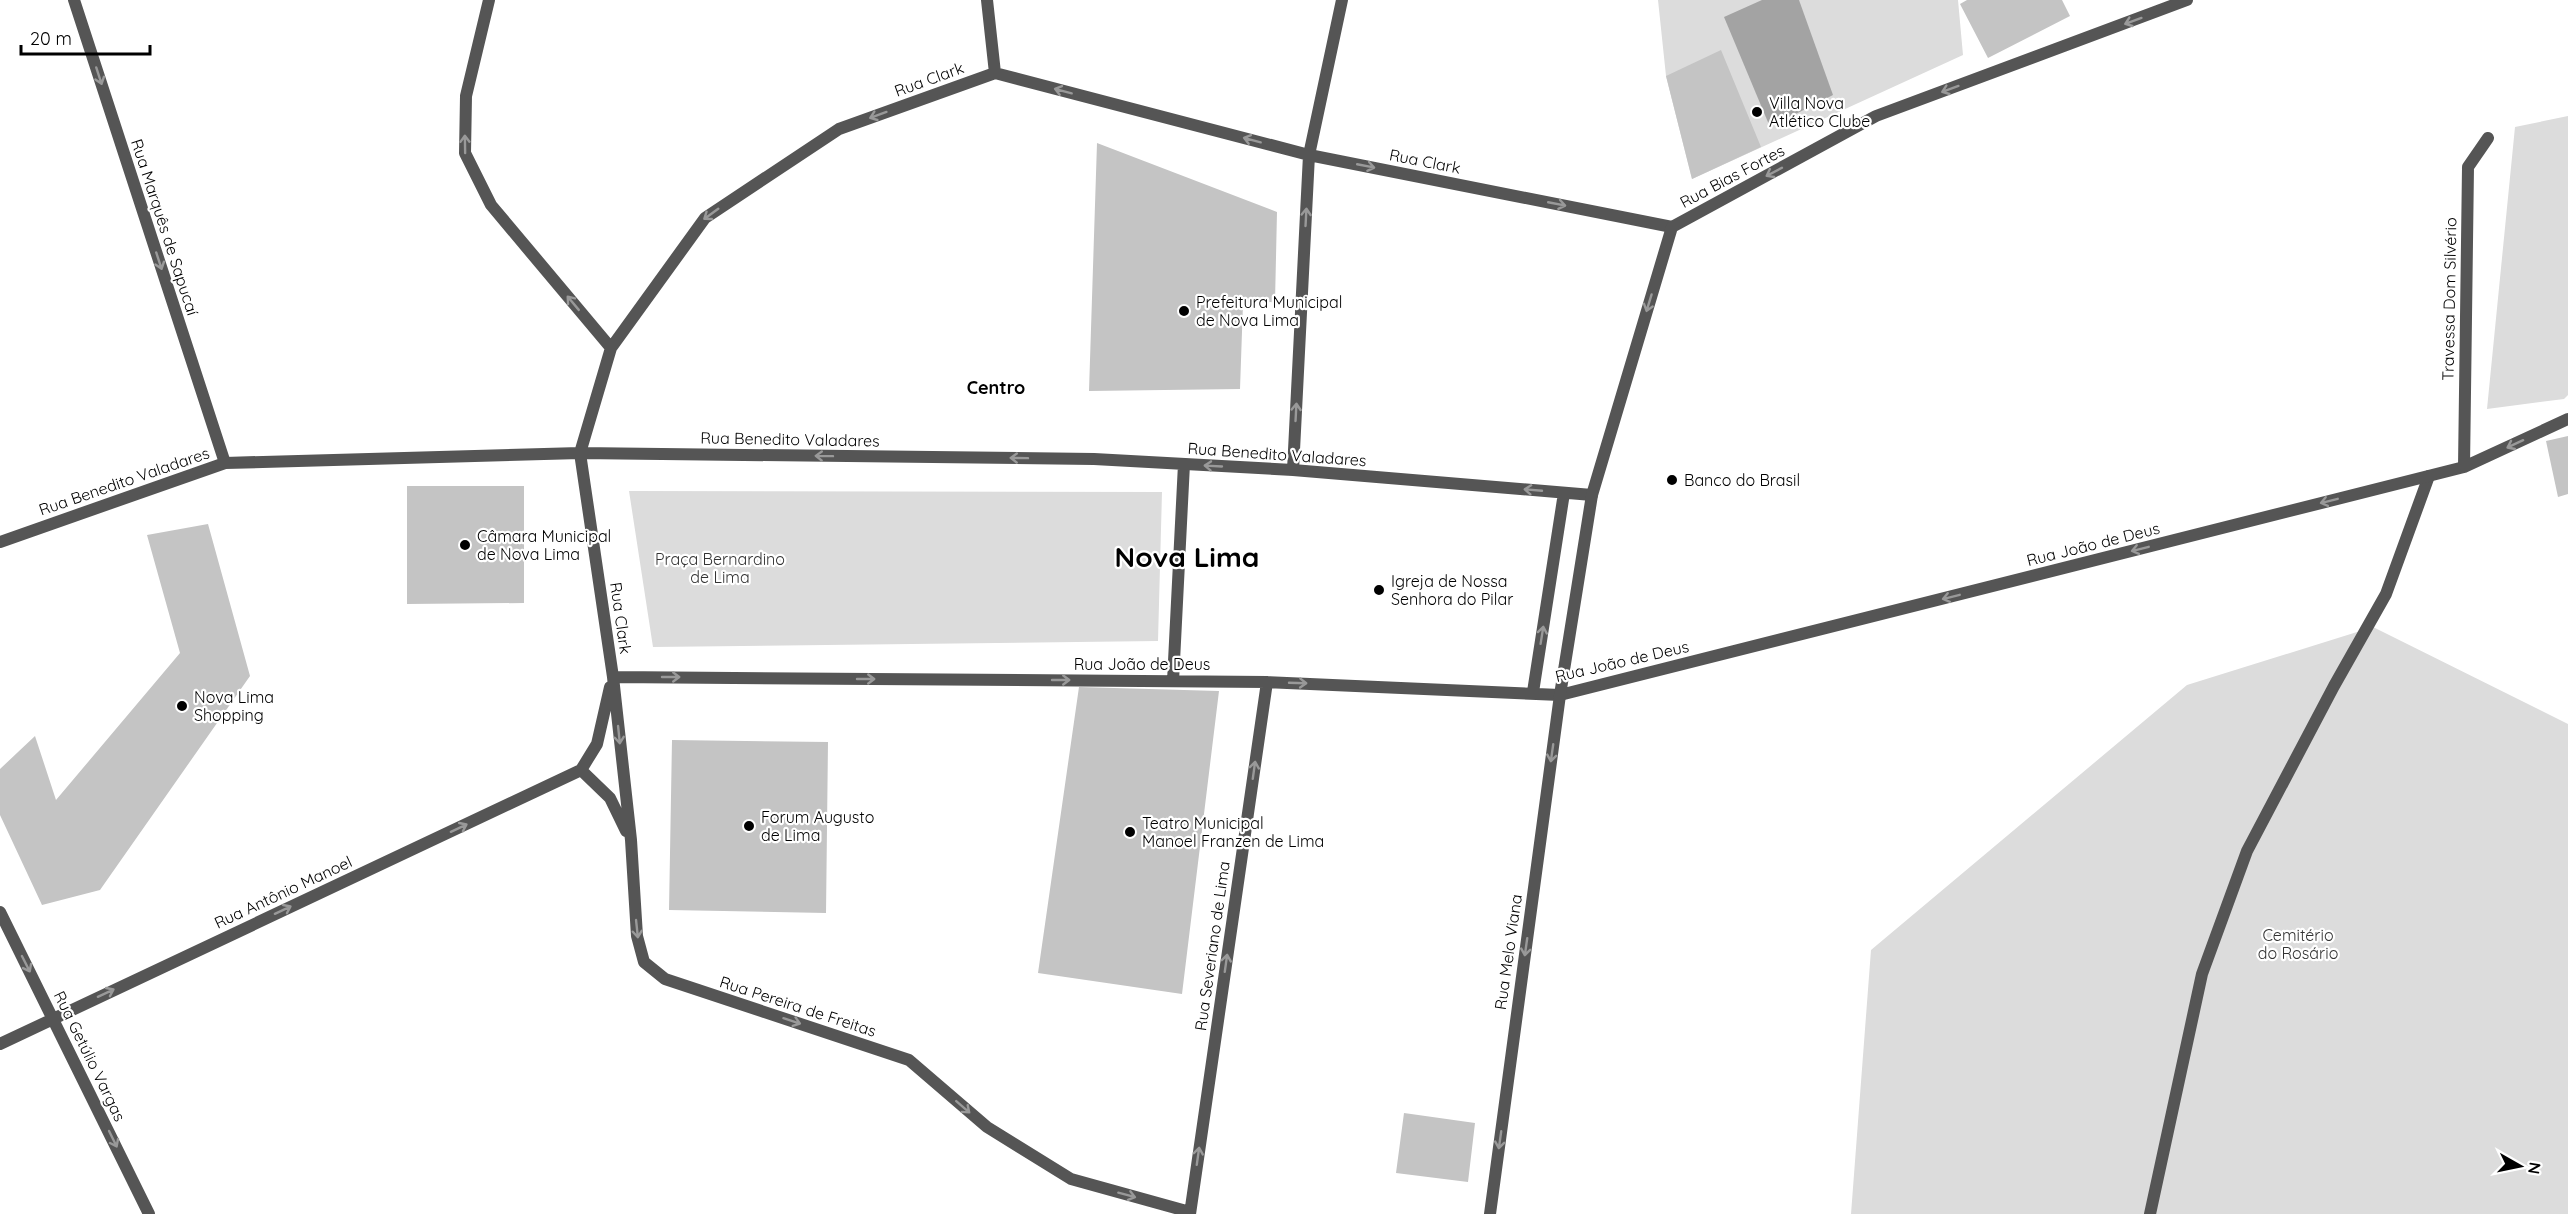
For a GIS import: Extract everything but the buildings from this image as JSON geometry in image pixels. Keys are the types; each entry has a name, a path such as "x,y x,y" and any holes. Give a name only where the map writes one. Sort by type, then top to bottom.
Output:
{"street":[{"name":"Rua Marquês de Sapucaí","path":"74,0 225,464"},
{"path":"489,0 466,96 465,153 491,205 610,348"},
{"path":"987,0 995,73"},
{"path":"1293,470 1309,155 1342,0"},
{"name":"Rua Bias Fortes","path":"1560,695 1592,495 1672,227 1876,116 2187,0"},
{"name":"Rua Clark","path":"613,677 579,453 610,348 705,218 839,129 995,73 1309,155 1672,227"},
{"name":"Travessa Dom Silvério","path":"2464,467 2468,166 2488,138"},
{"name":"Rua João de Deus","path":"613,677 1267,682 1560,695 2464,467 2568,419"},
{"name":"Rua Benedito Valadares","path":"0,542 225,464 579,453 1094,459 1293,470 1592,495"},
{"path":"1173,681 1184,464"},
{"path":"2150,1214 2202,974 2247,851 2334,686 2386,594 2429,476"},
{"path":"1533,693 1564,493"},
{"path":"613,677 597,744 581,770 610,798 631,840"},
{"name":"Rua Pereira de Freitas","path":"613,677 631,840 637,936 644,962 665,979 909,1060 987,1127 1071,1179 1190,1213"},
{"name":"Rua Severiano de Lima","path":"1190,1213 1267,682"},
{"name":"Rua Melo Viana","path":"1490,1214 1560,695"},
{"name":"Rua Antônio Manoel","path":"0,1044 53,1017 581,770"},
{"name":"Rua Getúlio Vargas","path":"0,912 149,1214"}],"green space":[{"name":"Villa Nova Atlético Clube","path":"1658,0 1958,0 1963,55 1692,179 1666,76"},
{"path":"2568,116 2568,395 2564,399 2487,409 2515,127"},
{"name":"Praça Bernardino de Lima","path":"629,491 1162,492 1158,641 653,647"},
{"name":"Cemitério do Rosário","path":"2373,627 2568,724 2568,1214 1851,1214 1871,950 2187,685"}],"shaded area":[{"path":"1762,0 1799,0 1833,95 1770,127 1724,17"}],"place":[{"name":"Villa Nova Atlético Clube","path":"1757,112"},
{"name":"Prefeitura Municipal de Nova Lima","path":"1184,311"},
{"name":"Banco do Brasil","path":"1672,480"},
{"name":"Câmara Municipal de Nova Lima","path":"465,545"},
{"name":"Igreja de Nossa Senhora do Pilar","path":"1379,590"},
{"name":"Nova Lima Shopping","path":"182,706"},
{"name":"Forum Augusto de Lima","path":"749,826"},
{"name":"Teatro Municipal Manoel Franzen de Lima","path":"1130,832"}],"district":[{"name":"Centro","path":"996,387"},
{"name":"Nova Lima","path":"1187,556"}]}
